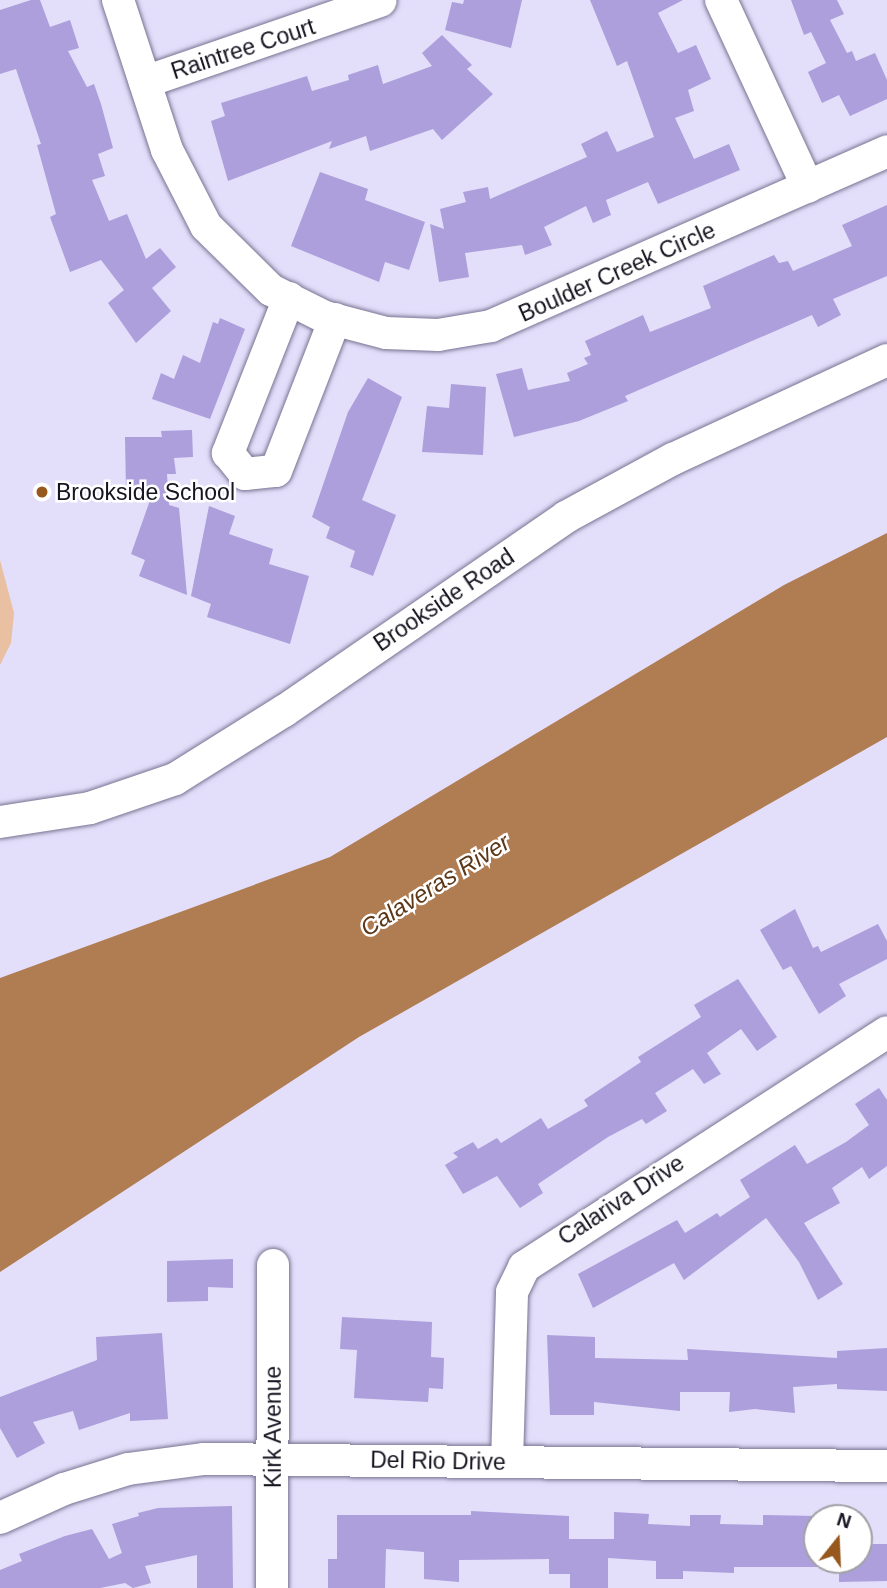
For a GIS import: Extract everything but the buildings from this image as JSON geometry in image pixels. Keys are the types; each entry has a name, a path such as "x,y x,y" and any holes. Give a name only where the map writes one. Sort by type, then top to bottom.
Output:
{"street":[{"name":"Boulder Creek Circle","path":"118,0 179,180 206,226 258,280 289,298 335,319 397,335 438,335 491,326 887,151"},
{"path":"722,0 807,187"},
{"name":"Raintree Court","path":"145,82 380,1"},
{"path":"289,298 228,453 245,474 276,471 335,319"},
{"name":"Brookside Road","path":"0,822 90,808 175,779 284,711 566,517 673,458 887,360"},
{"name":"Calariva Drive","path":"507,1462 512,1292 524,1267 887,1032"},
{"name":"Kirk Avenue","path":"272,1588 273,1265"},
{"name":"Del Rio Drive","path":"0,1518 64,1489 128,1469 165,1462 273,1458 887,1466"}],"shaded area":[{"path":"0,560 14,613 11,643 0,665"}],"water":[{"name":"Calaveras River","path":"887,533 887,737 359,1037 0,1272 0,978 330,857 784,585"}],"place":[{"name":"Brookside School","path":"42,492"}]}
